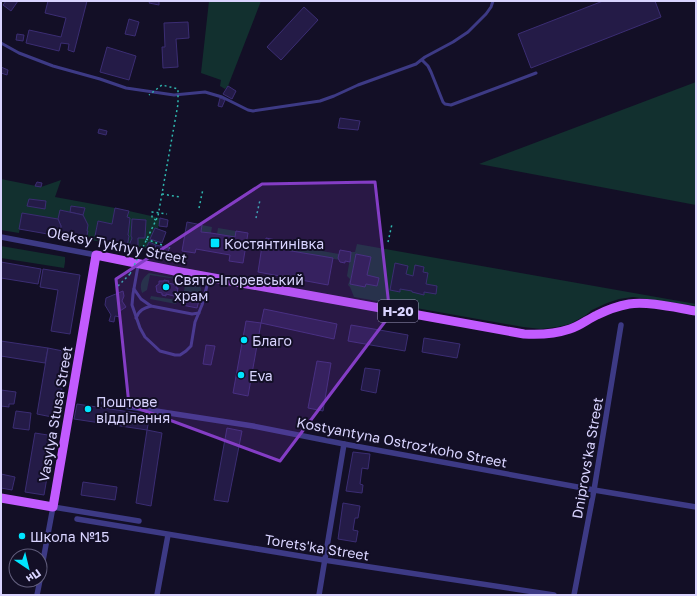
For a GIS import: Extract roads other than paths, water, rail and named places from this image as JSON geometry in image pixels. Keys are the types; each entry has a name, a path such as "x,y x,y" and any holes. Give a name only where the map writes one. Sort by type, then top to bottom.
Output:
{"main road":[{"name":"Oleksy Tykhyy Street","path":"96,256 524,334 548,334 570,329 597,315 615,308 638,303 696,312"},
{"name":"Vasylya Stusa Street","path":"53,507 96,256"},
{"path":"1,498 53,507"}],"street":[{"name":"Oleksy Tykhyy Street","path":"1,237 96,256"},
{"name":"Dniprovs'ka Street","path":"574,595 594,490 621,325"},
{"name":"Kostyantyna Ostroz'koho Street","path":"104,403 253,426 594,490 696,506"},
{"path":"319,595 344,444"},
{"path":"53,507 139,521"},
{"name":"Vasylya Stusa Street","path":"46,548 53,507"},
{"name":"Toretsʹka Street","path":"77,519 324,560 554,595"},
{"path":"157,595 168,535"}],"lane":[{"path":"2,43 19,53 53,66 126,88 174,95 204,92 222,97 253,111 313,102 334,96 416,64 468,32 486,14 493,1"},
{"path":"422,60 428,66 443,102 451,105 536,73"},
{"path":"138,264 132,305 140,328 145,338 152,345 160,351 175,355 186,351 190,346 195,322 202,305 209,277"},
{"path":"134,289 141,299 151,306 192,314 199,313"},
{"path":"136,318 138,313 144,308 151,306"}],"place":[{"name":"Костянтинівка","path":"215,243"},
{"name":"Свято-Ігоревський храм","path":"166,287"},
{"name":"Благо","path":"244,340"},
{"name":"Eva","path":"241,375"},
{"name":"Поштове відділення","path":"88,409"},
{"name":"Школа №15","path":"22,536"}]}
